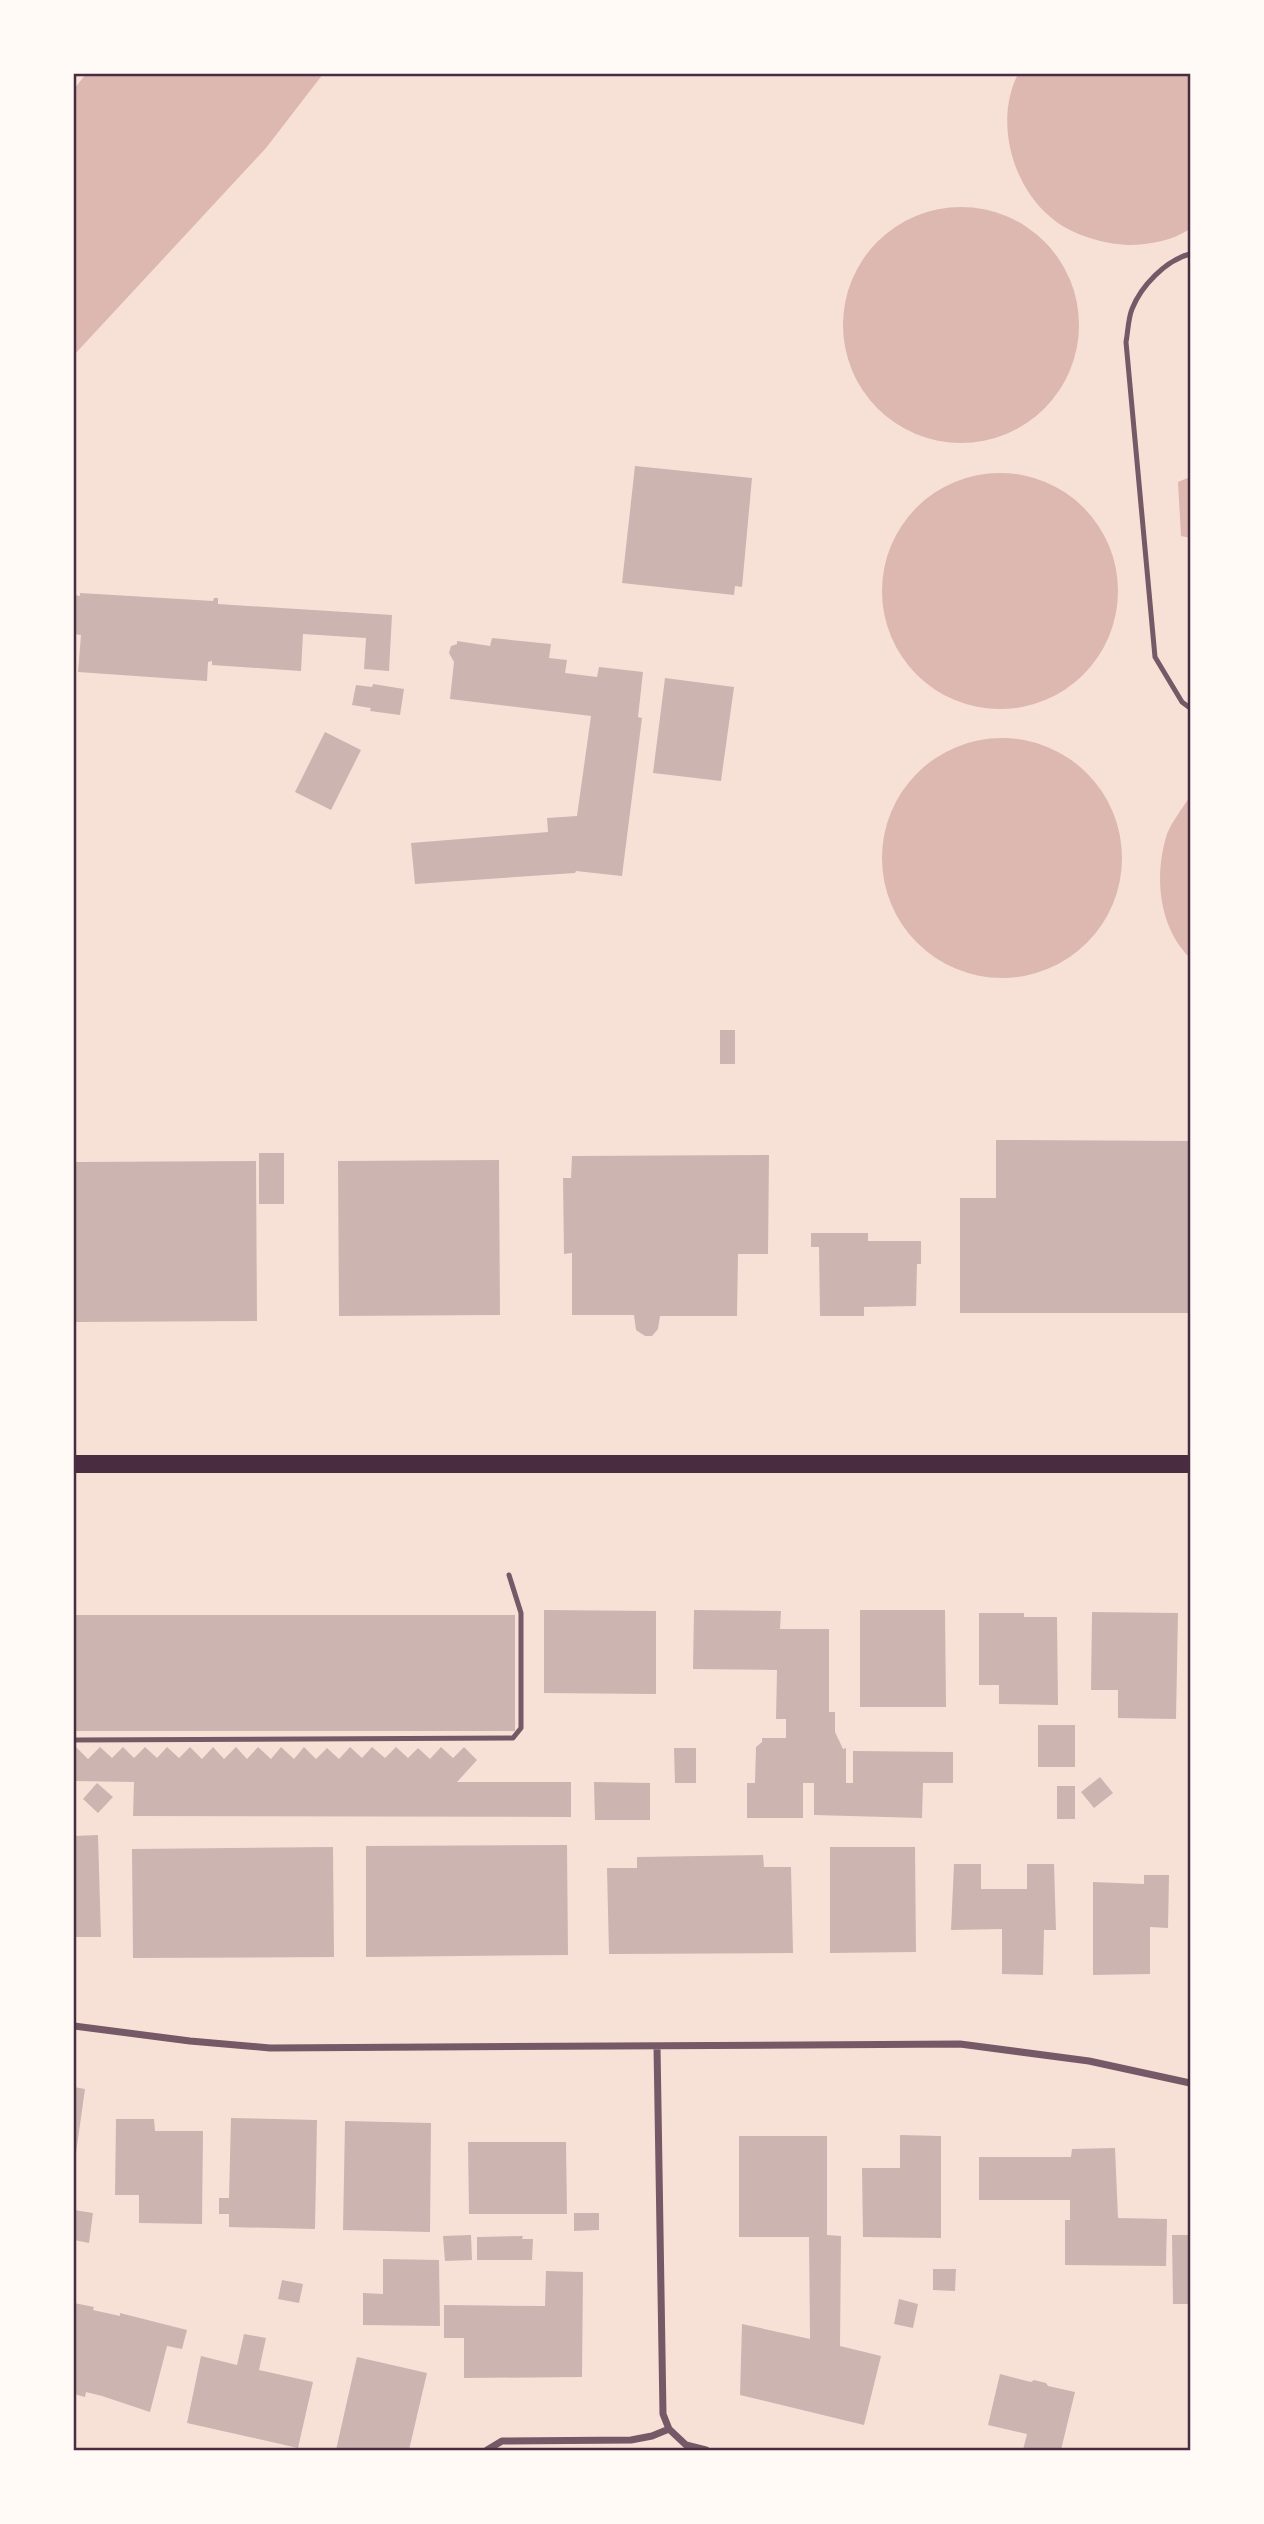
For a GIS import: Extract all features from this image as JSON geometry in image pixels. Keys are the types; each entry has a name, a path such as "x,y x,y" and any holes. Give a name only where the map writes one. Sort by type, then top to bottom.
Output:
{"main road":[{"path":"74,1464 1191,1464"}],"street":[{"path":"74,2025 190,2041 270,2048 960,2044 1089,2061 1191,2083"},
{"path":"657,2046 663,2414 673,2435 686,2445 706,2451"},
{"path":"487,2451 502,2441 631,2440 669,2429"}],"lane":[{"path":"1191,254 1180,257 1148,282 1131,310 1126,342 1155,657 1182,702 1191,708"},
{"path":"74,1740 513,1738 521,1728 521,1614 509,1574"}],"shaded area":[{"path":"86,74 323,74 266,148 74,355 74,89"},
{"path":"1018,74 1190,74 1190,229 1161,241 1137,245 1122,244 1086,237 1053,219 1037,203 1014,163 1007,117 1010,95"},
{"path":"949,207 973,207 1017,221 1045,241 1070,280 1077,302 1077,348 1070,370 1045,409 1017,429 995,438 973,443 949,443 905,429 877,409 857,381 848,359 843,337 843,313 857,269 877,241 905,221 927,212"},
{"path":"1000,473 1023,475 1056,487 1075,500 1091,516 1104,535 1113,557 1118,591 1116,614 1104,647 1091,666 1075,682 1056,695 1034,704 1000,709 977,707 944,695 925,682 909,666 896,647 887,625 882,591 884,568 896,535 909,516 925,500 944,487 966,478"},
{"path":"1190,477 1190,538 1181,536 1178,482"},
{"path":"1002,738 1048,747 1069,758 1087,773 1102,791 1113,812 1122,858 1113,904 1102,925 1087,943 1069,958 1048,969 1002,978 956,969 935,958 917,943 902,925 891,904 882,858 891,812 902,791 917,773 935,758 956,747"},
{"path":"1190,796 1190,958 1179,945 1165,916 1160,883 1167,834"}],"building":[{"path":"635,466 752,478 742,587 735,586 734,595 622,583"},
{"path":"80,593 213,601 218,598 218,604 392,615 389,671 364,669 366,638 303,634 301,671 212,665 212,661 208,662 207,681 78,672 81,635 74,634 74,595 80,596"},
{"path":"492,638 551,644 549,658 567,660 565,673 597,677 599,667 643,672 638,717 642,718 622,876 576,871 415,884 411,843 548,832 547,818 577,816 591,716 450,699 454,662 449,653 451,646 457,644 457,641 490,646"},
{"path":"665,678 734,687 721,781 653,773"},
{"path":"373,684 404,689 400,715 370,711 371,708 352,705 356,685 372,687"},
{"path":"325,732 361,750 331,810 295,792"},
{"path":"720,1030 735,1030 735,1064 720,1064"},
{"path":"996,1140 1190,1141 1190,1313 960,1313 960,1198 996,1198"},
{"path":"259,1153 284,1153 284,1204 259,1204"},
{"path":"769,1155 768,1254 738,1254 737,1316 660,1316 658,1329 652,1336 645,1336 636,1330 634,1315 572,1315 572,1253 564,1254 563,1178 571,1178 572,1156"},
{"path":"499,1160 500,1315 339,1316 338,1161"},
{"path":"256,1161 257,1321 74,1322 74,1162"},
{"path":"811,1233 868,1233 868,1241 921,1241 921,1264 917,1264 916,1306 864,1307 864,1316 820,1316 819,1247 811,1247"},
{"path":"544,1610 656,1611 656,1694 544,1693"},
{"path":"694,1610 781,1611 780,1629 829,1629 829,1712 835,1712 835,1732 843,1749 846,1748 846,1783 853,1783 853,1751 953,1752 953,1783 923,1783 922,1818 814,1815 814,1783 803,1783 803,1818 747,1818 747,1783 755,1783 756,1747 762,1742 762,1738 786,1738 786,1719 776,1719 777,1670 693,1669"},
{"path":"860,1610 945,1610 946,1707 860,1707"},
{"path":"1092,1612 1178,1613 1176,1719 1118,1718 1118,1690 1091,1690"},
{"path":"979,1613 1024,1613 1024,1617 1057,1617 1058,1705 999,1704 999,1685 979,1685"},
{"path":"74,1615 515,1615 515,1731 74,1731"},
{"path":"1038,1725 1075,1725 1075,1767 1038,1767"},
{"path":"76,1747 88,1759 100,1747 112,1758 123,1747 134,1758 145,1747 157,1758 167,1747 179,1758 190,1747 202,1759 213,1747 224,1759 236,1747 247,1759 258,1747 271,1759 281,1747 294,1759 304,1747 316,1759 327,1748 339,1759 350,1747 362,1758 372,1747 385,1758 396,1747 408,1758 418,1748 430,1759 441,1747 453,1758 464,1747 477,1760 457,1782 571,1782 571,1817 133,1816 134,1782 74,1781"},
{"path":"674,1748 696,1748 696,1783 675,1783"},
{"path":"1100,1777 1113,1793 1094,1808 1081,1792"},
{"path":"594,1782 650,1783 650,1820 595,1820"},
{"path":"97,1783 113,1797 98,1813 83,1799"},
{"path":"1057,1786 1075,1786 1075,1819 1057,1819"},
{"path":"98,1835 101,1937 74,1937 74,1836"},
{"path":"567,1845 568,1955 366,1957 366,1846"},
{"path":"333,1847 334,1957 133,1958 132,1849"},
{"path":"830,1847 915,1847 916,1952 830,1953"},
{"path":"763,1855 764,1867 791,1867 793,1953 609,1954 607,1868 637,1868 637,1857"},
{"path":"954,1864 981,1864 981,1889 1027,1889 1027,1864 1054,1864 1056,1930 1044,1930 1043,1975 1002,1974 1002,1929 951,1930"},
{"path":"1144,1875 1169,1875 1168,1928 1150,1927 1150,1974 1093,1975 1093,1882 1144,1884"},
{"path":"74,2087 85,2089 76,2153 74,2153"},
{"path":"231,2118 317,2120 315,2229 229,2227 229,2214 219,2214 219,2198 229,2198"},
{"path":"116,2119 154,2119 155,2131 203,2131 202,2224 139,2223 139,2195 115,2195"},
{"path":"345,2121 431,2123 430,2232 343,2230"},
{"path":"900,2135 941,2136 941,2238 863,2237 862,2168 900,2168"},
{"path":"739,2136 827,2136 827,2235 841,2236 840,2346 881,2356 864,2425 740,2395 742,2324 810,2339 809,2237 739,2237"},
{"path":"468,2142 566,2142 567,2214 469,2214"},
{"path":"1115,2148 1118,2218 1167,2219 1166,2266 1065,2265 1065,2220 1070,2220 1070,2200 979,2200 979,2157 1071,2157 1072,2149"},
{"path":"74,2210 93,2213 89,2243 74,2240"},
{"path":"574,2213 599,2213 599,2230 574,2231"},
{"path":"471,2235 472,2260 445,2261 443,2236"},
{"path":"1172,2235 1188,2235 1188,2304 1173,2304"},
{"path":"523,2236 522,2239 533,2239 532,2260 477,2260 477,2237"},
{"path":"383,2259 439,2260 440,2326 363,2325 363,2293 383,2294"},
{"path":"933,2269 956,2269 955,2291 933,2290"},
{"path":"546,2271 583,2272 582,2377 464,2378 464,2338 444,2338 444,2305 545,2306"},
{"path":"282,2280 303,2284 299,2303 278,2299"},
{"path":"899,2299 918,2304 913,2328 894,2324"},
{"path":"74,2303 94,2307 93,2310 120,2316 120,2313 187,2330 182,2349 167,2346 150,2412 86,2392 85,2397 74,2394"},
{"path":"244,2334 266,2338 259,2370 313,2382 298,2448 187,2423 201,2356 237,2365"},
{"path":"357,2357 427,2373 409,2450 336,2450"},
{"path":"1000,2374 1031,2382 1034,2380 1075,2392 1061,2450 1023,2450 1027,2434 988,2425"}]}
